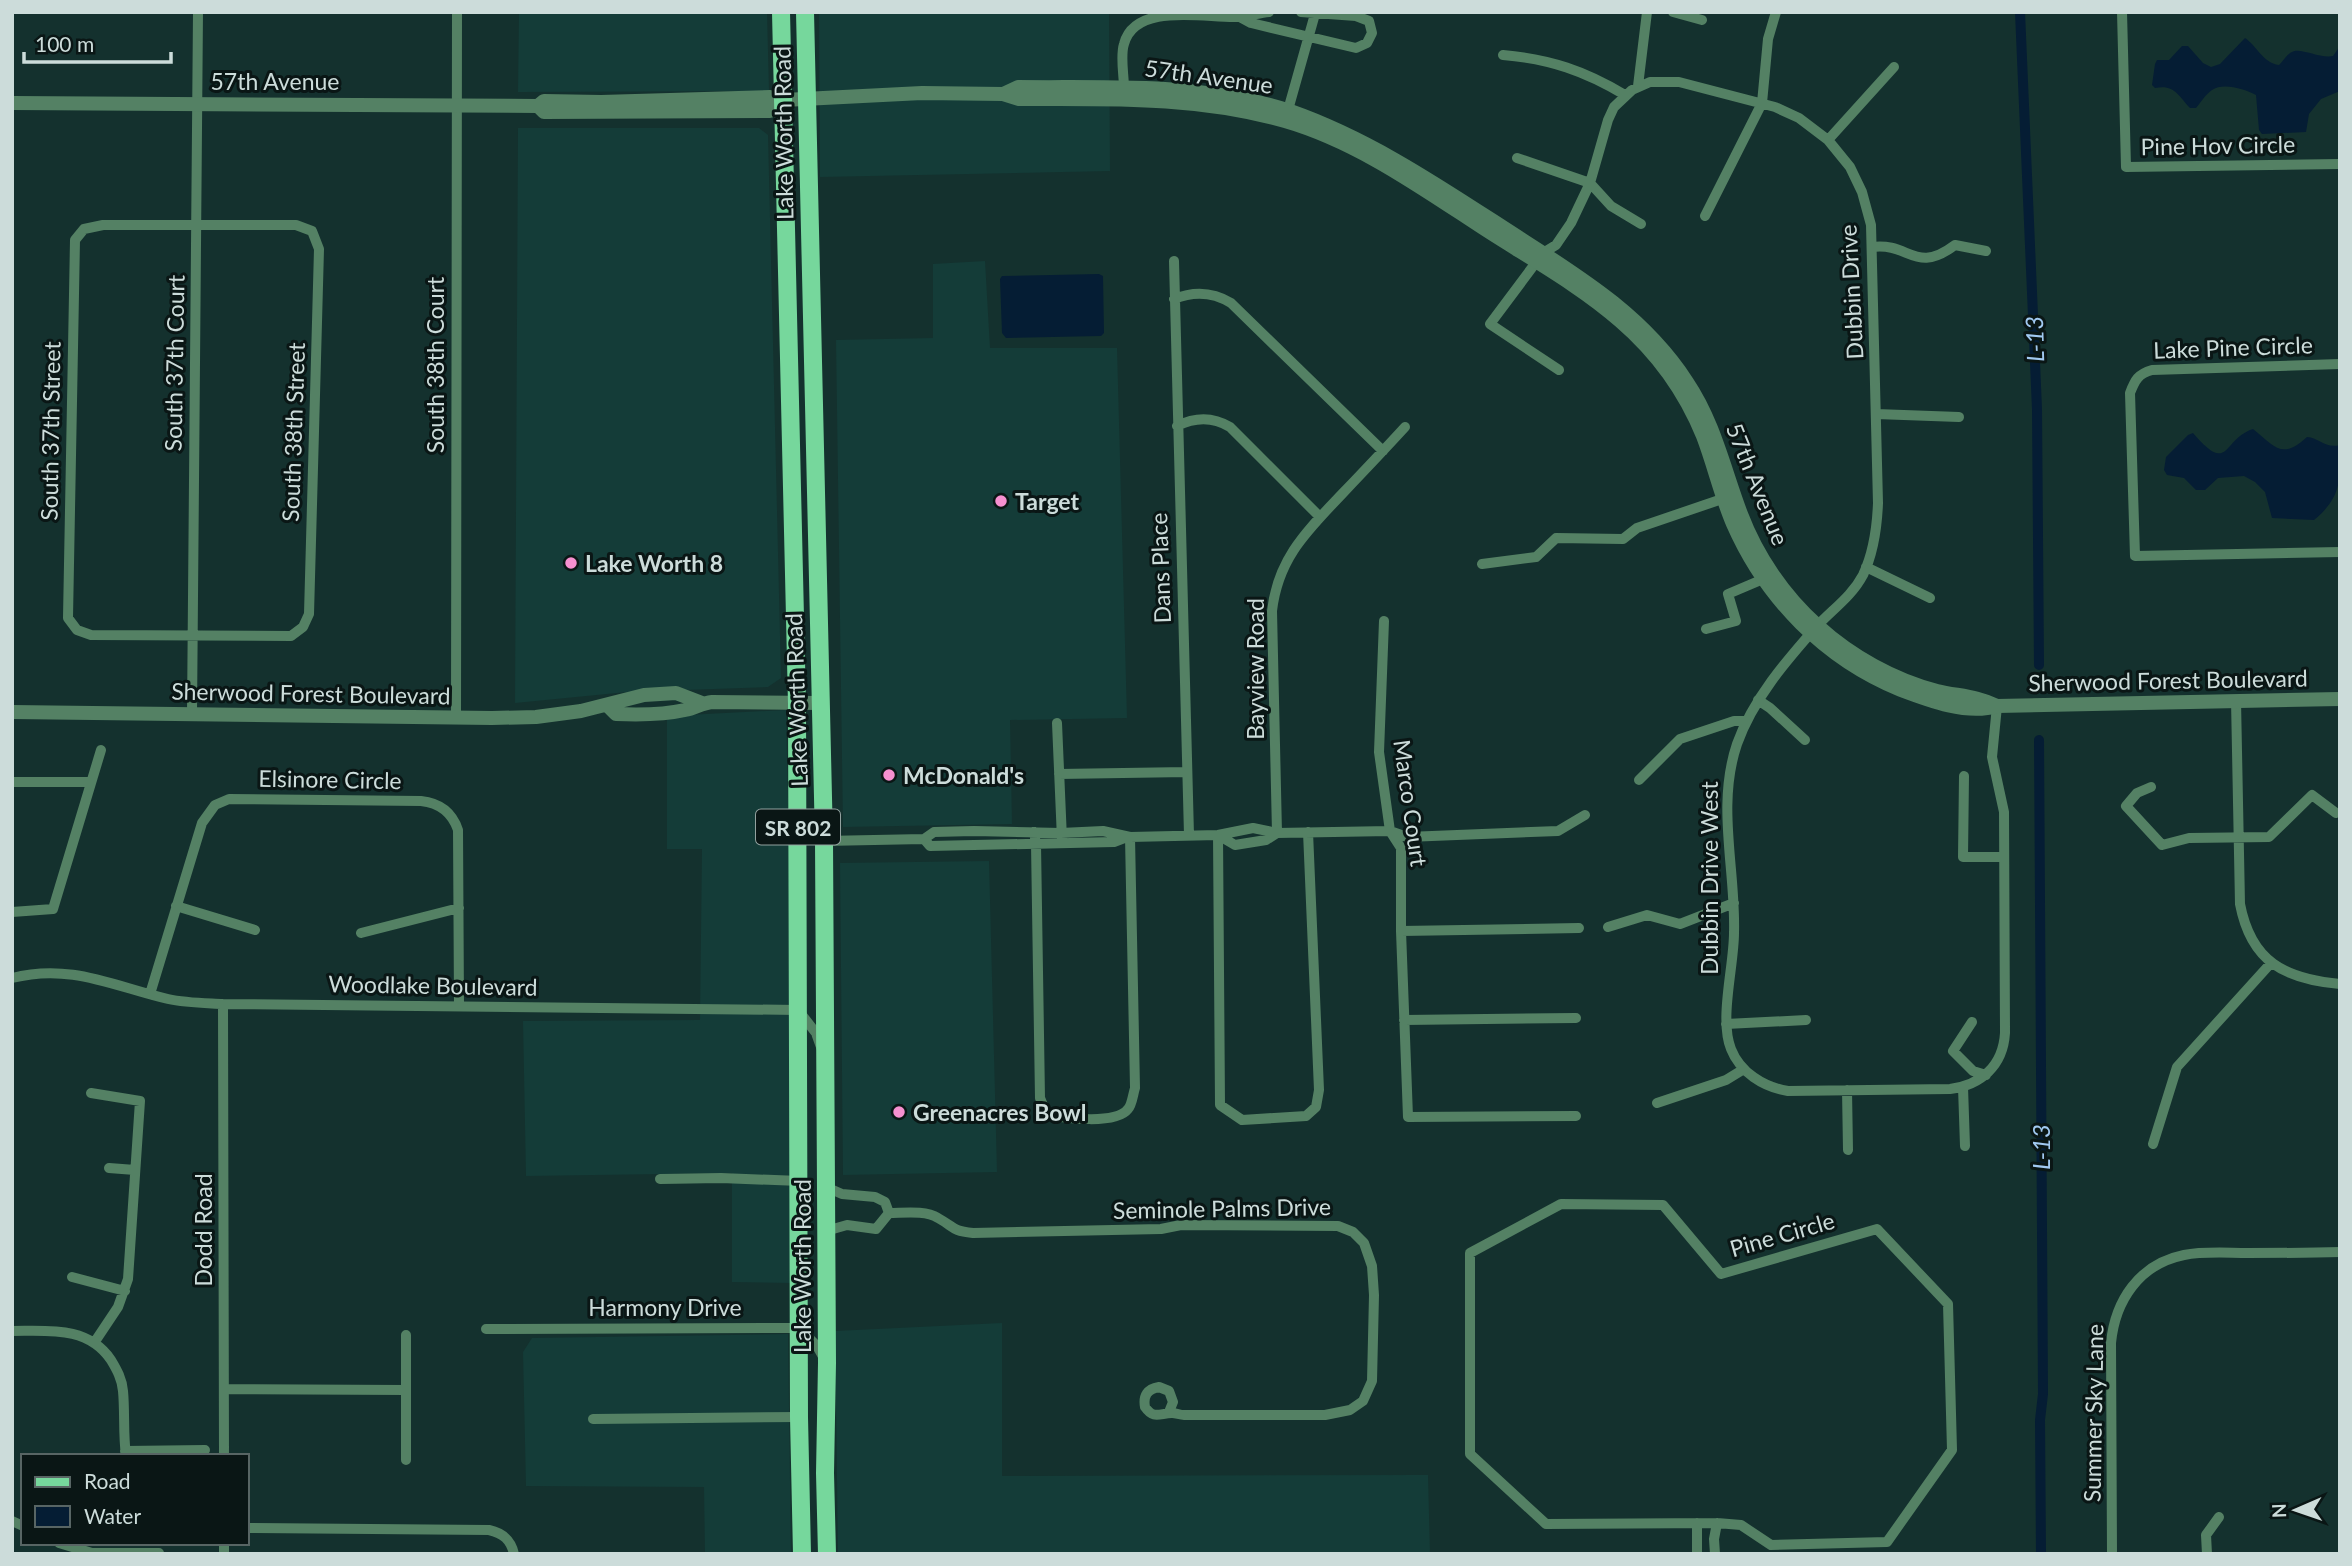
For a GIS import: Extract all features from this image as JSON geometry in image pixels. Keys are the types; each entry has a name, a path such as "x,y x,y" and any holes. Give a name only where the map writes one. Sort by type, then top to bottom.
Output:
{"main road":[{"name":"Lake Worth Road","path":"781,12 797,704 799,1417 802,1554"},
{"name":"Lake Worth Road","path":"805,12 824,841 827,1554"},
{"path":"787,288 796,309 797,380 801,392 813,404"},
{"path":"790,402 803,422 807,511 816,537"},
{"path":"800,1181 810,1208 811,1309 827,1320"},
{"path":"799,1417 811,1465 813,1554"}],"street":[{"name":"South 37th Court","path":"192,714 198,12"},
{"name":"South 38th Court","path":"456,717 457,12"},
{"path":"1124,88 1124,44 1136,25 1147,19 1168,15 1240,17 1269,12"},
{"path":"1240,17 1251,23 1356,48 1367,43 1372,33 1369,22 1356,16 1301,12"},
{"path":"1639,86 1647,12"},
{"path":"1673,12 1702,20"},
{"path":"1705,216 1762,103 1768,39 1776,12"},
{"name":"Pine Hov Circle","path":"2122,12 2126,167 2340,164"},
{"path":"1288,110 1315,13"},
{"path":"1503,55 1535,57 1594,76 1625,95"},
{"path":"1828,140 1894,66"},
{"name":"Dubbin Drive","path":"1559,370 1490,324 1539,257 1556,245 1582,203 1608,120 1614,107 1625,95 1639,86 1657,81 1672,81 1762,103 1799,118 1828,140 1850,167 1862,192 1871,225 1878,503 1877,527 1866,567 1852,592 1814,630"},
{"name":"57th Avenue","path":"1003,94 1018,88 1172,90 1225,96 1288,110 1348,134 1401,162 1539,257"},
{"name":"57th Avenue","path":"12,103 538,106 544,112 702,112 770,111 784,100 807,98 922,93 1003,94 1020,99 1181,102 1223,107 1286,122 1344,144 1395,171 1627,312 1669,356 1702,407 1717,443 1729,496 1769,577 1792,599 1814,630 1890,674 1936,690 1983,699 1997,706"},
{"path":"1517,158 1590,183 1611,206 1641,224"},
{"name":"South 37th Street","path":"192,636 84,634 72,625 67,611 75,240 84,229 103,225 197,226"},
{"name":"South 38th Street","path":"192,636 284,637 298,633 307,621 319,249 312,231 296,225 197,226"},
{"path":"1872,247 1883,245 1922,259 1940,256 1955,245 1986,251"},
{"name":"Dans Place","path":"1174,261 1189,835"},
{"path":"1174,299 1191,293 1205,293 1231,303 1383,451"},
{"name":"Lake Pine Circle","path":"2340,365 2152,370 2142,372 2135,379 2130,393 2135,556 2340,552"},
{"path":"1876,414 1959,417"},
{"path":"1177,426 1201,418 1230,427 1320,517"},
{"name":"Bayview Road","path":"1277,833 1273,605 1281,575 1294,548 1320,517 1405,428"},
{"path":"1482,564 1536,557 1556,538 1623,539 1637,528 1729,496"},
{"path":"1866,567 1930,598"},
{"path":"1706,629 1736,621 1728,594 1769,577"},
{"name":"Marco Court","path":"1384,621 1379,752 1390,831 1401,849 1401,931 1408,1117 1576,1116"},
{"name":"Dubbin Drive West","path":"1744,1069 1730,1047 1726,1024 1732,968 1734,903 1727,790 1737,743 1758,700 1814,630"},
{"name":"Sherwood Forest Boulevard","path":"12,712 536,717 581,711 644,695 676,693 702,704 820,703"},
{"path":"2236,699 2242,918 2254,943 2271,963 2298,978 2340,984"},
{"name":"Sherwood Forest Boulevard","path":"1997,706 2236,699 2340,699"},
{"path":"1758,700 1805,740"},
{"path":"1657,1103 1726,1080 1744,1069 1765,1085 1780,1090 1963,1087 1986,1075 1998,1061 2004,1041 2004,804 1992,757 1997,706"},
{"path":"1639,780 1680,739 1734,721 1747,721"},
{"path":"1057,723 1061,838"},
{"path":"12,912 53,909 101,750"},
{"path":"1059,774 1187,772"},
{"path":"1964,776 1963,857 2004,857"},
{"path":"12,782 91,782"},
{"path":"2151,787 2137,793 2126,806 2162,845 2189,838 2269,837 2312,795 2336,813"},
{"name":"Elsinore Circle","path":"150,994 202,823 209,810 221,801 421,801 436,804 452,817 458,830 459,1006"},
{"path":"824,841 924,839 934,832 1061,838 1103,831 1130,836 1218,835 1235,845 1266,840 1277,833 1390,831 1407,837 1558,831 1585,814"},
{"path":"1218,835 1220,1105 1242,1120 1306,1116 1316,1107 1319,1090 1308,832"},
{"path":"1035,838 1040,1098 1047,1115 1066,1118 1115,1118 1129,1109 1135,1088 1130,836"},
{"path":"1608,927 1647,915 1680,924 1734,903"},
{"path":"176,906 255,930"},
{"path":"360,933 459,908"},
{"path":"1401,931 1579,928"},
{"path":"2153,1144 2177,1067 2271,963"},
{"name":"Woodlake Boulevard","path":"12,978 37,973 72,973 181,1001 223,1004 798,1010"},
{"name":"Dodd Road","path":"223,1004 224,1454"},
{"path":"798,1010 817,1033 826,1062"},
{"path":"1404,1020 1576,1018"},
{"path":"1726,1024 1806,1020"},
{"path":"1972,1022 1953,1051 1973,1071 1986,1075"},
{"path":"1963,1087 1965,1146"},
{"path":"1847,1090 1848,1150"},
{"path":"92,1093 141,1101 125,1291 118,1307 94,1343"},
{"path":"109,1168 135,1170"},
{"path":"660,1179 800,1181"},
{"path":"827,1187 842,1194 875,1196 886,1202 889,1213"},
{"name":"Pine Circle","path":"1561,1204 1663,1205 1721,1274 1877,1229 1948,1304 1952,1450 1887,1542 1771,1545 1741,1525 1717,1523 1546,1524 1469,1454 1470,1254 1561,1204"},
{"name":"Seminole Palms Drive","path":"827,1231 847,1225 876,1228 889,1213 920,1213 937,1217 954,1230 973,1233 1161,1228 1181,1225 1338,1226 1353,1232 1364,1243 1372,1266 1374,1295 1371,1381 1363,1401 1350,1410 1325,1415 1184,1415 1169,1412"},
{"name":"Summer Sky Lane","path":"2112,1554 2111,1343 2116,1313 2128,1291 2148,1270 2181,1256 2340,1252"},
{"path":"72,1277 125,1291"},
{"path":"799,1328 817,1346 827,1363"},
{"name":"Harmony Drive","path":"486,1329 799,1328"},
{"path":"12,1331 64,1331 94,1343 107,1355 121,1382 126,1453 205,1450"},
{"path":"406,1335 406,1460"},
{"path":"224,1389 406,1390"},
{"path":"593,1419 799,1417"},
{"path":"2207,1554 2206,1535 2219,1517"},
{"path":"1697,1523 1697,1554"},
{"path":"1715,1554 1717,1523"},
{"path":"248,1528 497,1531 509,1540 514,1554"},
{"path":"66,1545 92,1553 159,1553"}],"shaded area":[{"path":"519,12 767,12 769,91 518,92"},
{"path":"819,12 1109,12 1110,171 820,177"},
{"path":"518,128 759,128 768,135 781,678 768,687 627,692 515,703"},
{"path":"985,261 990,348 1117,348 1127,718 1010,720 1012,824 843,827 836,340 933,338 933,264"},
{"path":"786,710 793,1027 792,1283 732,1282 732,1173 526,1176 523,1021 700,1020 702,849 667,849 667,716"},
{"name":"Greenacres Bowl","path":"989,861 997,1172 843,1175 840,863"},
{"path":"1002,1323 1002,1476 1428,1475 1430,1554 838,1554 835,1331"},
{"path":"788,1334 791,1554 705,1554 704,1487 526,1486 523,1352 532,1338"}],"water":[{"path":"2245,38 2264,58 2279,65 2288,54 2296,51 2333,56 2340,46 2340,91 2321,99 2309,114 2306,132 2262,134 2259,130 2256,95 2240,89 2228,86 2217,88 2196,108 2190,108 2171,89 2155,88 2152,85 2157,60 2169,60 2182,46 2188,46 2203,63 2211,67 2220,64"},
{"path":"1002,276 1103,276 1104,333 1101,336 1006,338 1002,333"},
{"path":"2253,429 2279,448 2291,448 2307,437 2330,446 2340,445 2339,477 2335,495 2314,520 2272,518 2265,492 2244,476 2218,478 2205,490 2196,490 2184,478 2167,475 2164,470 2166,457 2188,435 2193,433 2205,446 2220,453"}],"waterway":[{"name":"L-13","path":"2020,12 2037,409 2039,665"},
{"name":"L-13","path":"2039,740 2043,1394 2040,1420 2041,1554"}],"place":[{"name":"Target","path":"1001,501"},
{"name":"Lake Worth 8","path":"571,563"},
{"name":"McDonald's","path":"889,775"},
{"name":"Greenacres Bowl","path":"899,1112"}]}
